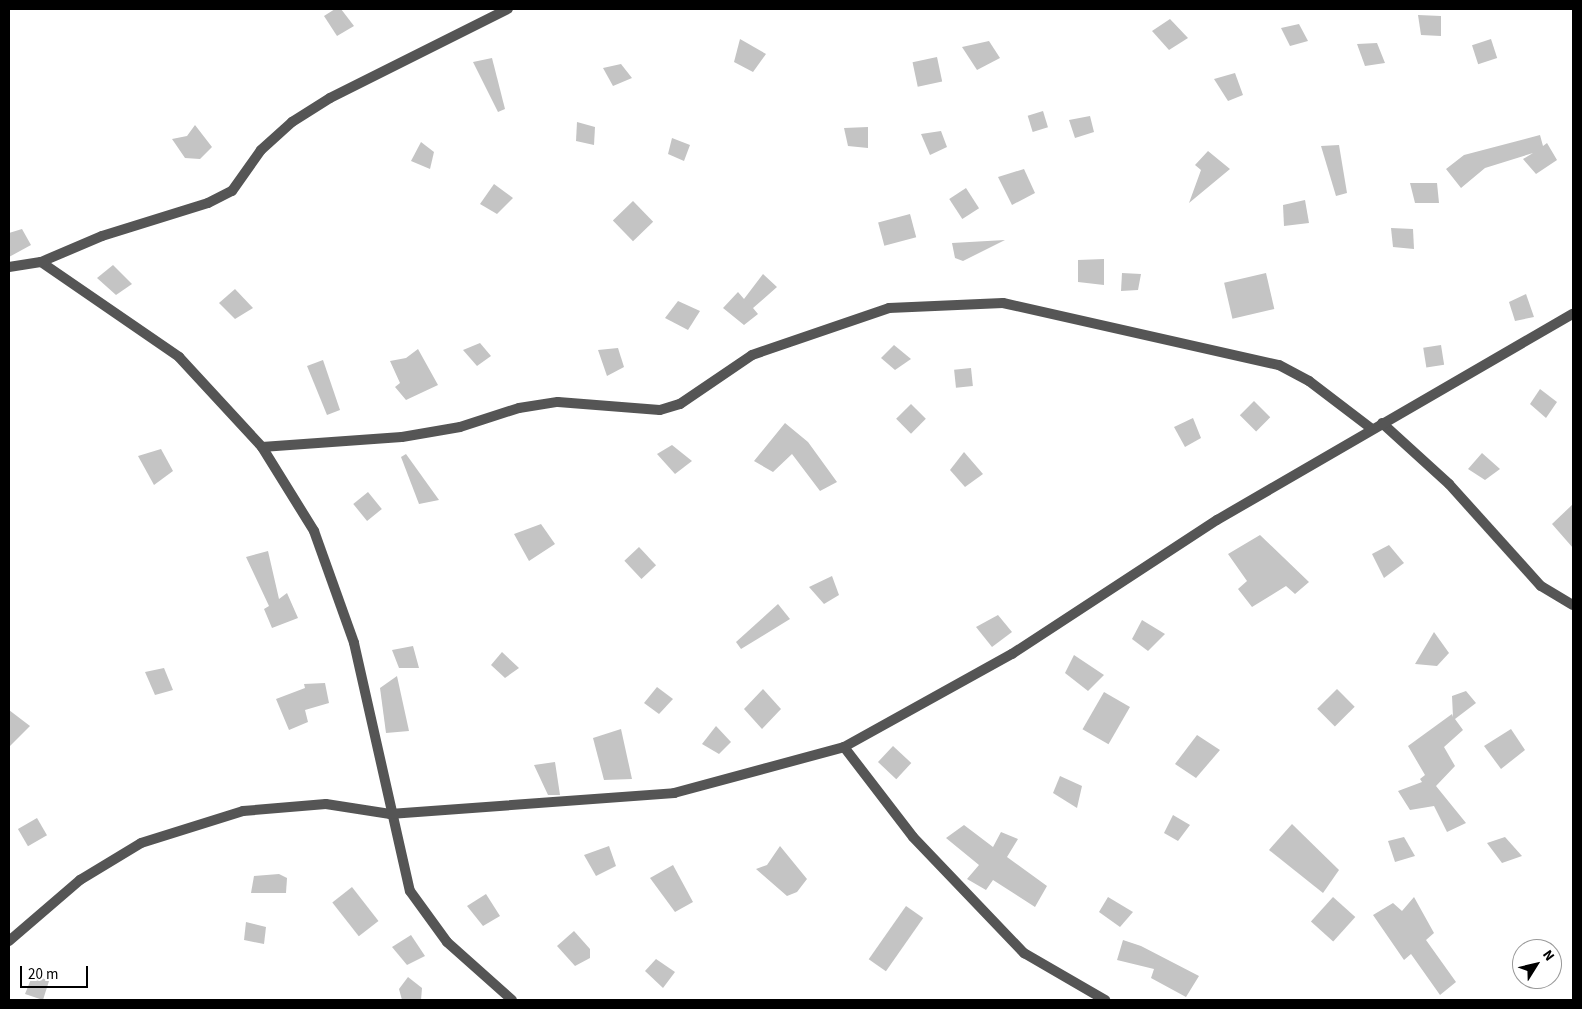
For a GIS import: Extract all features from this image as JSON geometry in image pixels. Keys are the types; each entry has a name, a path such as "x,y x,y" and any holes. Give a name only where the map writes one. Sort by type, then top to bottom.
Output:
{"street":[{"path":"9,267 41,262 102,236 208,203 232,191 261,150 292,122 330,98 508,9"},
{"path":"41,262 179,358 262,447 314,531 354,643 390,814 410,892 447,942 512,1000"},
{"path":"262,447 402,437 460,427 519,408 558,402 660,410 680,404 752,355 889,308 1003,303 1280,365 1309,381 1372,429"},
{"path":"9,941 80,880 141,843 243,811 326,804 390,814 674,793 844,747 1012,654 1217,520 1573,314"},
{"path":"1382,423 1449,484 1541,586 1573,605"},
{"path":"844,747 913,837 1024,953 1105,1000"}],"building":[{"path":"335,9 341,9 354,26 337,36 324,16"},
{"path":"1418,15 1441,16 1441,36 1421,35"},
{"path":"1170,19 1188,38 1169,50 1152,31"},
{"path":"1299,24 1308,41 1290,46 1281,28"},
{"path":"740,39 766,54 753,72 734,62"},
{"path":"1491,39 1497,58 1478,64 1472,45"},
{"path":"989,41 1000,58 977,70 962,47"},
{"path":"1377,43 1385,63 1365,66 1357,44"},
{"path":"937,57 942,81 918,87 913,62"},
{"path":"492,58 505,109 498,112 473,62"},
{"path":"621,64 632,78 613,86 603,68"},
{"path":"1235,73 1243,95 1228,101 1214,79"},
{"path":"1043,111 1048,127 1033,132 1028,116"},
{"path":"1090,116 1094,132 1075,138 1069,120"},
{"path":"577,122 595,127 594,145 576,141"},
{"path":"195,125 212,147 200,159 185,158 172,139 187,136"},
{"path":"868,127 868,148 848,146 844,128"},
{"path":"941,131 947,147 930,155 921,134"},
{"path":"1540,135 1543,146 1547,143 1557,160 1536,174 1523,159 1533,153 1485,168 1461,188 1446,169 1464,155"},
{"path":"672,138 690,145 684,161 668,154"},
{"path":"421,142 434,152 430,169 411,161"},
{"path":"1339,145 1347,193 1336,196 1321,146"},
{"path":"1208,151 1230,169 1189,203 1201,170 1195,165"},
{"path":"1024,169 1035,193 1012,205 998,177"},
{"path":"1410,183 1437,183 1439,203 1415,203"},
{"path":"494,184 513,198 497,214 480,204"},
{"path":"966,188 979,208 962,219 949,199"},
{"path":"1305,200 1309,223 1284,226 1283,205"},
{"path":"633,201 653,222 633,241 613,220"},
{"path":"910,214 916,237 884,246 878,223"},
{"path":"1391,228 1413,229 1414,249 1393,247"},
{"path":"22,229 31,245 9,257 9,233"},
{"path":"1005,240 963,261 955,258 952,243"},
{"path":"1104,259 1104,285 1078,282 1078,260"},
{"path":"113,265 132,284 116,295 97,278"},
{"path":"1122,273 1141,274 1138,290 1121,291"},
{"path":"1266,273 1274,309 1232,319 1224,283"},
{"path":"763,274 777,287 753,308 758,314 744,325 723,308 738,292 744,299"},
{"path":"235,289 253,308 235,319 219,303"},
{"path":"1526,294 1534,317 1515,321 1509,302"},
{"path":"678,301 700,311 688,330 665,318"},
{"path":"480,343 491,356 477,366 463,350"},
{"path":"894,345 911,359 895,370 881,358"},
{"path":"1441,345 1444,365 1426,368 1423,348"},
{"path":"618,348 624,367 607,376 598,350"},
{"path":"418,349 438,385 406,400 395,387 400,383 390,361 406,358"},
{"path":"323,360 340,410 327,415 307,366"},
{"path":"971,368 973,386 956,388 954,370"},
{"path":"1540,389 1557,402 1546,418 1530,404"},
{"path":"1254,401 1270,417 1256,431 1240,415"},
{"path":"911,404 926,419 911,434 896,419"},
{"path":"1193,418 1201,438 1185,447 1174,427"},
{"path":"785,423 808,442 837,482 820,491 792,454 773,472 754,461"},
{"path":"672,445 692,461 675,474 657,454"},
{"path":"161,449 173,471 154,485 138,456"},
{"path":"964,452 983,474 965,487 950,470"},
{"path":"1482,453 1500,469 1485,480 1468,469"},
{"path":"406,454 439,500 419,504 401,457"},
{"path":"368,492 382,509 367,521 353,504"},
{"path":"1573,504 1573,548 1552,524"},
{"path":"541,524 555,544 529,561 514,534"},
{"path":"1260,535 1309,582 1295,594 1286,586 1252,607 1238,589 1247,581 1228,554"},
{"path":"1389,545 1404,563 1384,578 1372,554"},
{"path":"639,547 656,565 641,579 624,561"},
{"path":"268,551 279,599 287,593 298,618 272,628 264,609 269,606 246,557"},
{"path":"832,576 839,595 824,604 809,587"},
{"path":"778,604 790,619 741,649 736,642"},
{"path":"998,615 1012,632 992,647 976,627"},
{"path":"1142,620 1165,634 1148,651 1132,639"},
{"path":"1434,632 1449,653 1437,666 1415,664"},
{"path":"413,646 419,668 399,668 392,650"},
{"path":"502,652 519,668 505,678 491,665"},
{"path":"1074,655 1104,675 1088,691 1065,673"},
{"path":"164,668 173,690 155,695 145,672"},
{"path":"397,676 409,731 386,733 380,688"},
{"path":"325,683 329,703 305,710 308,722 289,730 276,699 305,688 304,684"},
{"path":"657,687 673,699 659,714 644,703"},
{"path":"763,689 781,709 762,729 744,709"},
{"path":"1337,689 1355,707 1335,726 1317,709"},
{"path":"1466,691 1476,703 1455,719 1463,730 1444,747 1455,766 1436,786 1466,823 1447,832 1434,806 1410,810 1398,791 1422,782 1420,779 1425,775 1408,746 1452,714 1453,717 1452,696"},
{"path":"1104,692 1130,707 1108,744 1082,729"},
{"path":"9,710 30,726 9,747"},
{"path":"716,726 731,742 719,754 702,744"},
{"path":"621,729 632,779 604,780 593,738"},
{"path":"1511,729 1525,750 1501,769 1484,746"},
{"path":"1197,735 1220,750 1196,778 1175,764"},
{"path":"893,746 911,763 896,779 878,762"},
{"path":"555,762 560,795 548,795 534,765"},
{"path":"1060,776 1082,786 1077,808 1053,793"},
{"path":"1173,815 1190,825 1178,841 1164,833"},
{"path":"37,818 47,835 28,846 18,829"},
{"path":"1292,824 1339,870 1323,893 1269,850"},
{"path":"964,825 993,847 1001,832 1018,839 1007,857 1047,886 1035,907 993,880 986,890 967,879 979,865 946,838"},
{"path":"1404,837 1415,856 1395,862 1388,841"},
{"path":"1505,837 1522,856 1502,863 1487,843"},
{"path":"609,846 616,866 596,876 584,855"},
{"path":"780,846 807,879 797,892 787,896 756,869 767,865"},
{"path":"673,865 693,902 675,912 650,878"},
{"path":"279,874 287,878 286,893 251,893 254,876"},
{"path":"352,887 378,921 359,936 332,902"},
{"path":"486,894 500,916 483,926 467,906"},
{"path":"1108,897 1133,912 1120,927 1099,912"},
{"path":"1333,897 1355,917 1333,942 1311,922"},
{"path":"1414,897 1434,933 1426,940 1456,982 1440,995 1411,954 1404,960 1373,915 1393,903 1402,911"},
{"path":"906,906 923,918 886,971 869,959"},
{"path":"246,922 266,927 264,944 244,940"},
{"path":"574,931 590,949 590,958 575,966 557,946"},
{"path":"411,935 425,956 407,965 392,947"},
{"path":"1123,940 1141,946 1199,976 1186,997 1151,978 1154,969 1117,960"},
{"path":"656,959 675,972 663,988 645,971"},
{"path":"33,974 49,981 43,1000 25,994"},
{"path":"408,977 422,988 421,1000 402,1000 399,989"}]}
